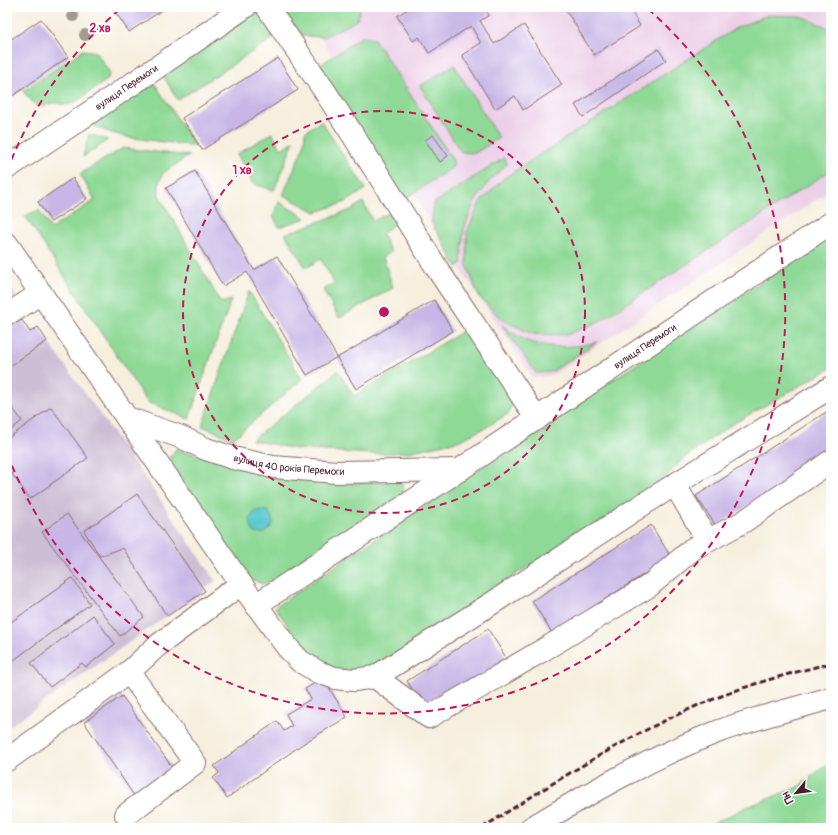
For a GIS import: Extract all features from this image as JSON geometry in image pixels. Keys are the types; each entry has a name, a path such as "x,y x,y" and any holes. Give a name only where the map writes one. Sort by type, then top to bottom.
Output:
{"street":[{"name":"вулиця Перемоги","path":"7,168 245,7"},
{"path":"267,7 324,90 384,182 438,270 537,419"},
{"name":"вулиця Перемоги","path":"256,605 831,223"},
{"path":"7,244 241,584 287,647 300,661 318,672 335,678 354,680 375,677 497,600 642,505 831,387"},
{"path":"12,312 41,293"},
{"name":"вулиця 40 років Перемоги","path":"127,418 181,437 206,449 233,458 273,467 336,472 459,470"},
{"path":"375,677 429,717 554,644 649,586 694,548 743,522 831,461"},
{"path":"675,485 708,541"},
{"path":"7,760 129,672 157,646 241,584"},
{"path":"126,815 195,763 129,672"},
{"path":"531,828 608,783 657,758 718,732 831,698"}],"shaded area":[{"path":"303,7 831,7 831,190 553,375 533,378 430,223"},
{"path":"7,281 16,295 13,318 16,323 22,320 30,332 38,327 216,581 203,589 205,591 7,728"}],"green space":[{"path":"276,7 359,7 360,9 358,19 323,37 305,36 292,30"},
{"path":"253,12 261,15 275,37 178,100 162,74"},
{"path":"768,15 801,16 831,29 831,170 598,322 566,335 533,334 504,321 479,297 467,265 467,232 480,202 504,178 736,28"},
{"path":"364,35 374,39 453,160 453,167 403,200 320,65"},
{"path":"83,50 96,52 110,73 107,80 74,103 67,105 54,103 37,107 23,91"},
{"path":"454,65 499,138 475,153 461,152 420,86"},
{"path":"155,84 195,146 126,137 106,131 88,123"},
{"path":"321,121 366,189 346,202 316,212 283,195 304,145 305,132"},
{"path":"272,133 281,149 294,141 274,190 253,184 237,154"},
{"path":"89,134 108,140 83,157"},
{"path":"123,148 189,156 163,173 159,182 159,195 221,303 231,300 189,419 147,402 25,216 39,210 51,229 95,200 80,174"},
{"path":"504,158 507,164 490,180 473,205 464,229 461,264 457,267 432,223 434,203"},
{"path":"279,202 306,218 279,227 273,216"},
{"path":"363,202 373,221 389,213 395,223 382,234 391,252 383,257 393,288 339,318 323,290 334,283 321,259 306,268 285,234 351,210"},
{"path":"831,236 831,368 729,426 686,457 652,490 513,576 389,659 362,669 337,671 312,660 275,607 556,417"},
{"path":"249,291 302,379 233,439 202,426"},
{"path":"502,325 522,339 542,345 561,347 597,342 551,372 536,373"},
{"path":"467,328 512,401 509,413 487,427 458,441 408,452 372,454 295,449 252,440 338,371 354,396"},
{"path":"176,449 278,477 301,481 339,484 394,481 404,485 403,494 276,580 262,584 245,576 171,465 170,457"},
{"path":"831,761 831,828 703,828 747,807 798,787"}],"water":[{"path":"261,510 268,511 273,524 266,532 261,534 255,533 252,529 250,520 254,512"}],"building":[{"path":"112,7 167,7 129,32"},
{"path":"411,7 483,7 489,15 480,21 494,44 524,25 562,85 523,110 515,96 495,109 462,55 481,43 471,26 429,53 419,37 413,41 397,16"},
{"path":"564,7 629,7 640,26 594,55"},
{"path":"41,19 68,57 7,100 7,42"},
{"path":"658,49 666,60 583,117 575,105"},
{"path":"278,58 298,90 202,150 182,118"},
{"path":"433,135 448,156 440,162 425,140"},
{"path":"195,171 254,270 277,256 337,357 307,375 247,272 223,286 166,188"},
{"path":"73,178 87,199 51,222 38,202"},
{"path":"434,300 453,331 356,389 337,358"},
{"path":"13,318 16,323 22,320 30,332 38,327 47,341 7,368 7,322"},
{"path":"7,400 22,421 7,433"},
{"path":"51,407 88,458 30,499 7,467 7,439"},
{"path":"831,409 831,452 716,526 696,496"},
{"path":"137,494 205,591 167,616 123,548 100,556 84,531"},
{"path":"67,514 144,617 120,636 42,532"},
{"path":"651,525 671,557 552,633 532,601"},
{"path":"72,578 90,604 7,665 7,625"},
{"path":"93,615 115,644 86,667 82,663 50,687 31,663"},
{"path":"488,629 507,659 426,710 407,681"},
{"path":"323,678 347,717 304,743 227,798 213,778 219,773 214,766 277,721 284,731 292,726 286,714 311,699 305,689"},
{"path":"122,696 174,770 135,797 84,722"}],"railway":[{"path":"482,828 589,762 672,717 743,688 831,663"}]}
